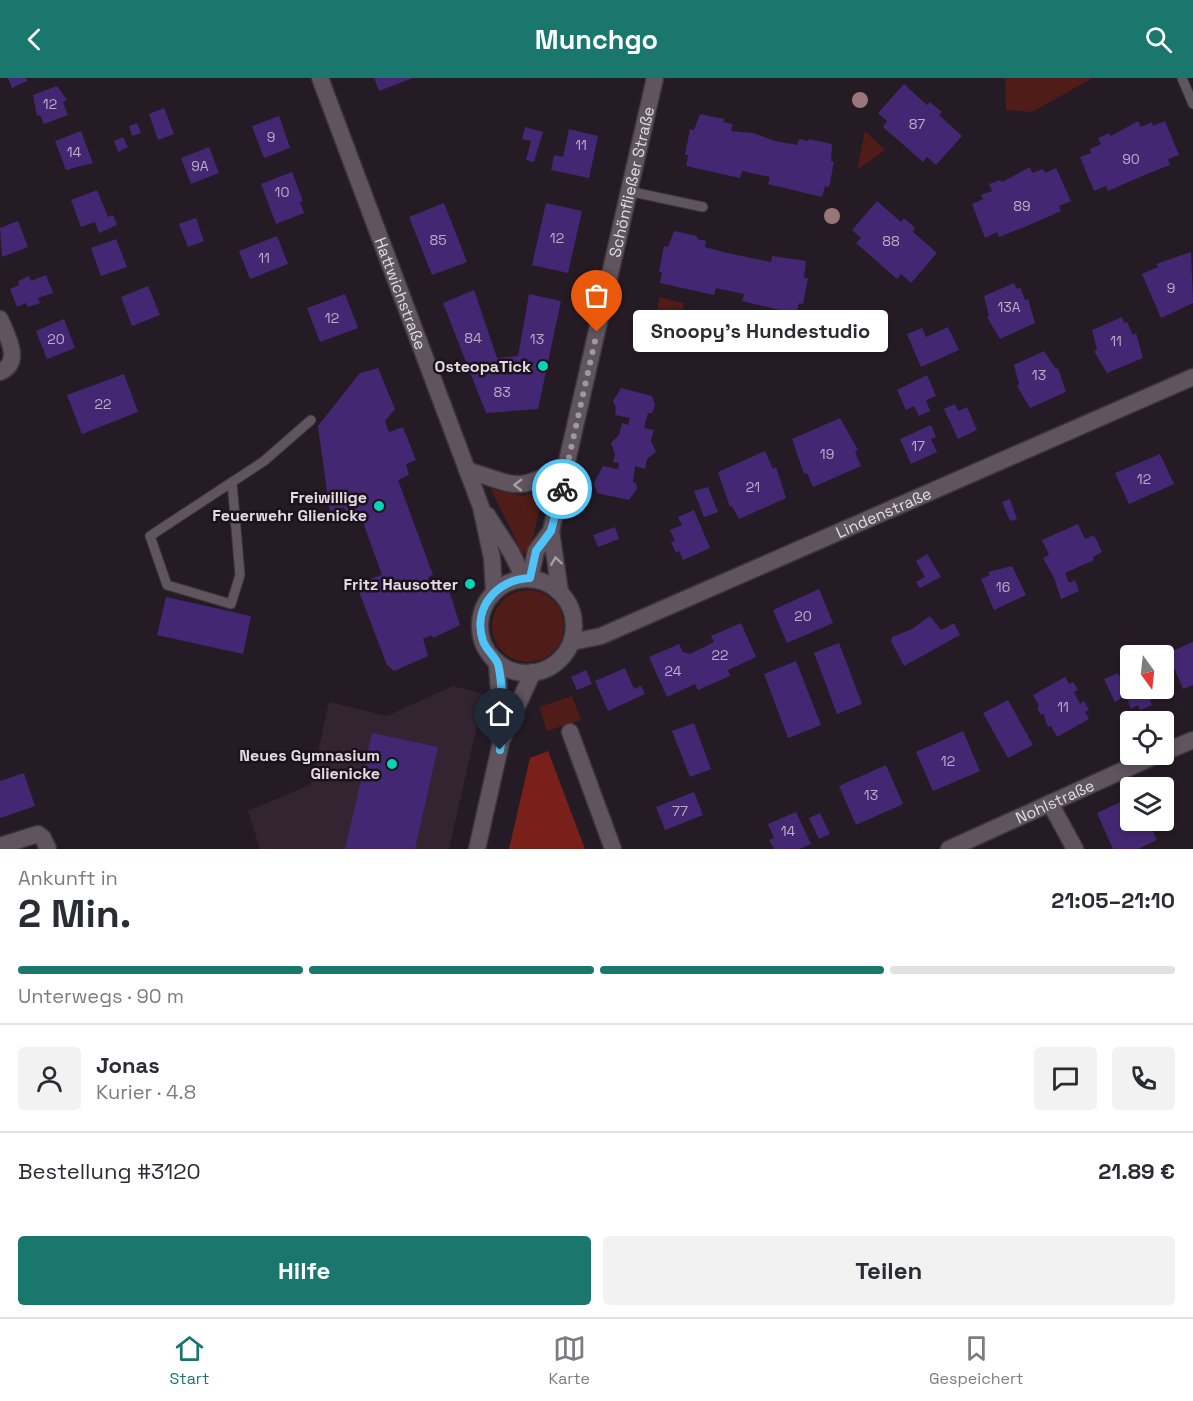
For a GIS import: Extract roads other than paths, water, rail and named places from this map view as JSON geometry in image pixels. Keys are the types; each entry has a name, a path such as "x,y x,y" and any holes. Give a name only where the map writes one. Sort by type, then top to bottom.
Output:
{"street":[{"name":"Hattwichstraße","path":"320,78 481,507 492,558 495,591"},
{"name":"Schönfließer Straße","path":"560,592 551,531 627,191 655,78"},
{"path":"0,319 13,360 9,368 0,372"},
{"name":"Lindenstraße","path":"572,642 601,636 1193,377"},
{"path":"467,470 509,485 530,485 567,466"},
{"name":"Hattwichstraße","path":"481,507 527,578"},
{"name":"Schönfließer Straße","path":"527,578 536,551 551,531"},
{"path":"527,578 547,584 560,592 573,615 572,642 555,664 532,672 517,672 497,662 489,654 480,632 483,609 495,591 507,583 527,578"},
{"path":"497,662 502,738"},
{"path":"477,849 502,738 532,672"},
{"path":"570,732 613,849"},
{"path":"1174,748 1193,740"},
{"name":"Nohlstraße","path":"949,849 1135,765"},
{"path":"1050,803 1075,849"},
{"path":"0,846 38,834 43,838 48,849"}],"lane":[{"path":"1182,78 1193,104"},
{"path":"627,191 703,207"},
{"path":"232,482 240,574 231,604 167,585 150,536 232,482 264,461 312,420"}],"place":[{"name":"Snoopy's Hundestudio","path":"597,332"},
{"name":"OsteopaTick","path":"543,366"},
{"name":"Freiwillige Feuerwehr Glienicke","path":"379,506"},
{"name":"Fritz Hausotter","path":"470,584"},
{"name":"Neues Gymnasium Glienicke","path":"392,764"}]}
